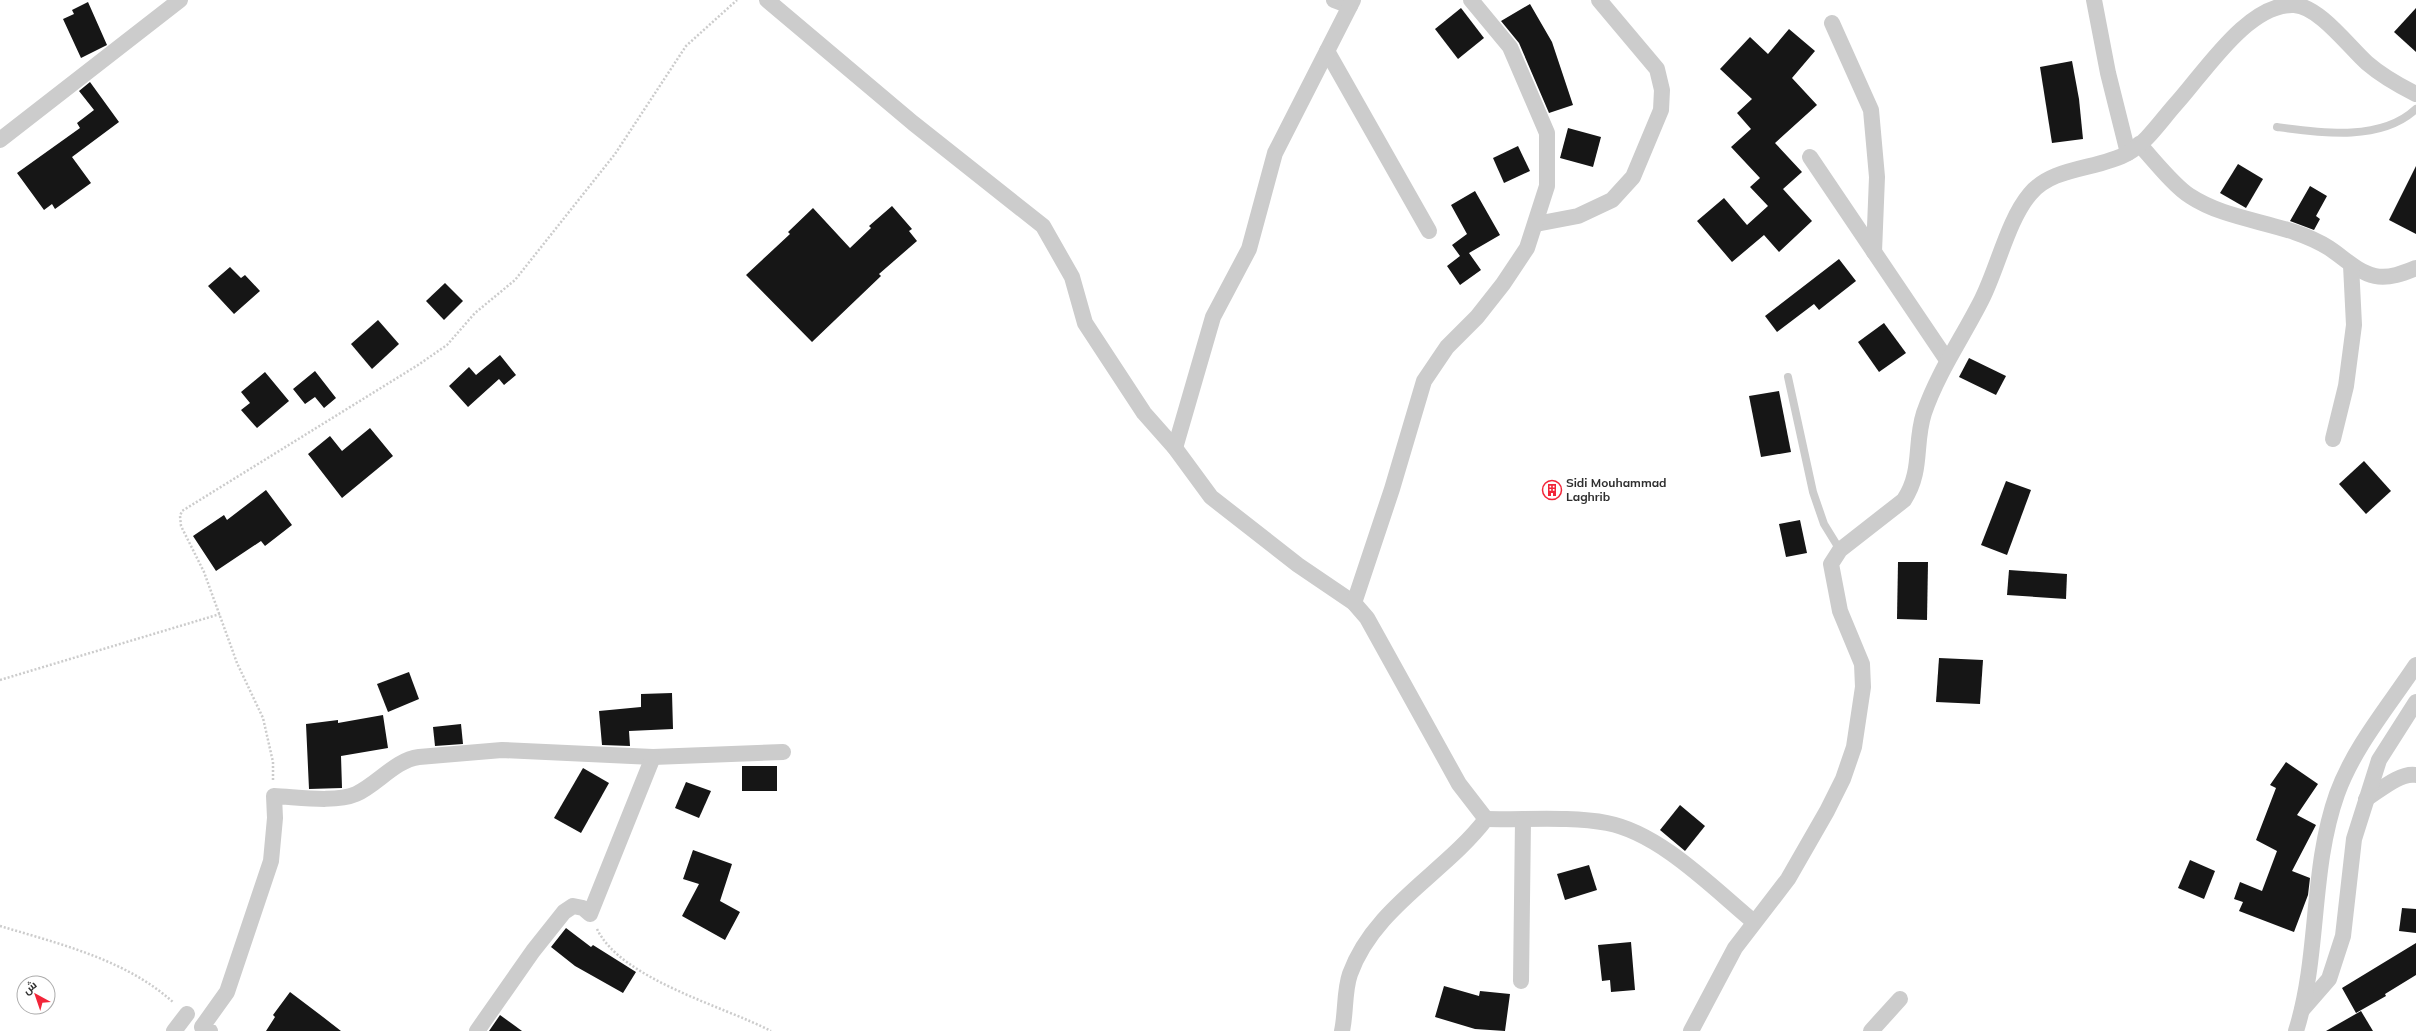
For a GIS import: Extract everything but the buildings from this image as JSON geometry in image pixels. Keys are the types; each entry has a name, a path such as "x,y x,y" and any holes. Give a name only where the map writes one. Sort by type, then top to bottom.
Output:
{"street":[{"path":"0,140 180,0"},
{"path":"767,0 913,123 1043,226 1072,277 1085,323 1144,414 1176,448 1211,497 1298,565 1354,603 1367,618 1459,784 1486,819"},
{"path":"1176,448 1213,317 1249,249 1275,153 1352,3 1334,0"},
{"path":"1354,603 1392,489 1424,381 1447,347 1477,317 1503,284 1527,248 1547,186 1547,133 1510,47 1471,0"},
{"path":"1536,224 1578,216 1612,200 1633,177 1661,110 1662,90 1658,69 1599,0"},
{"path":"2094,0 2108,73 2134,148 2188,195 2212,209 2276,226 2328,247 2351,265 2375,276 2400,275 2416,268"},
{"path":"1691,1031 1735,948 1788,879 1827,811 1843,779 1854,747 1864,687 1862,664 1840,611 1831,568 1832,561 1840,550 1904,500 1911,489 1917,472 1917,453 1925,413 1947,360 1982,298 2019,210 2028,196 2044,182 2134,148 2244,27 2264,13 2283,6 2294,5 2305,8 2320,18 2367,63 2396,85 2416,94"},
{"path":"1832,23 1871,110 1877,177 1874,252"},
{"path":"1327,51 1428,231"},
{"path":"1810,157 1947,360"},
{"path":"2333,439 2346,386 2354,325 2351,265"},
{"path":"2296,1031 2302,1010 2313,942 2323,857 2336,796 2350,762 2416,665"},
{"path":"2302,1010 2329,979 2343,936 2354,839 2379,760 2416,702"},
{"path":"210,1031 202,1027 227,992 271,861 275,818 274,796 342,798 368,787 410,758 419,757 502,750 653,757 783,752"},
{"path":"477,1031 532,951 564,912 573,906 583,908 590,914 653,757"},
{"path":"2366,799 2397,780 2411,774 2416,775"},
{"path":"1486,819 1607,823 1645,837 1665,849 1754,922"},
{"path":"1342,1031 1350,974 1365,945 1384,921 1411,892 1470,839 1486,819"},
{"path":"1521,981 1523,820"},
{"path":"1871,1031 1900,999"},
{"path":"174,1031 187,1014"}],"lane":[{"path":"2277,127 2307,131 2350,133 2392,126 2408,117 2416,109"},
{"path":"1788,377 1813,492 1824,524 1840,550"}],"path":[{"path":"274,796 273,762 263,718 237,663 204,572 181,526 180,516 182,511 418,366 447,345 475,313 515,280 615,154 686,46 736,0"},
{"path":"0,680 220,614"},
{"path":"590,914 602,940 620,958 697,1000 771,1031"},
{"path":"0,926 68,946 128,972 162,992 187,1014"}],"place":[{"name":"Sidi Mouhammad Laghrib","path":"1552,490"}]}
